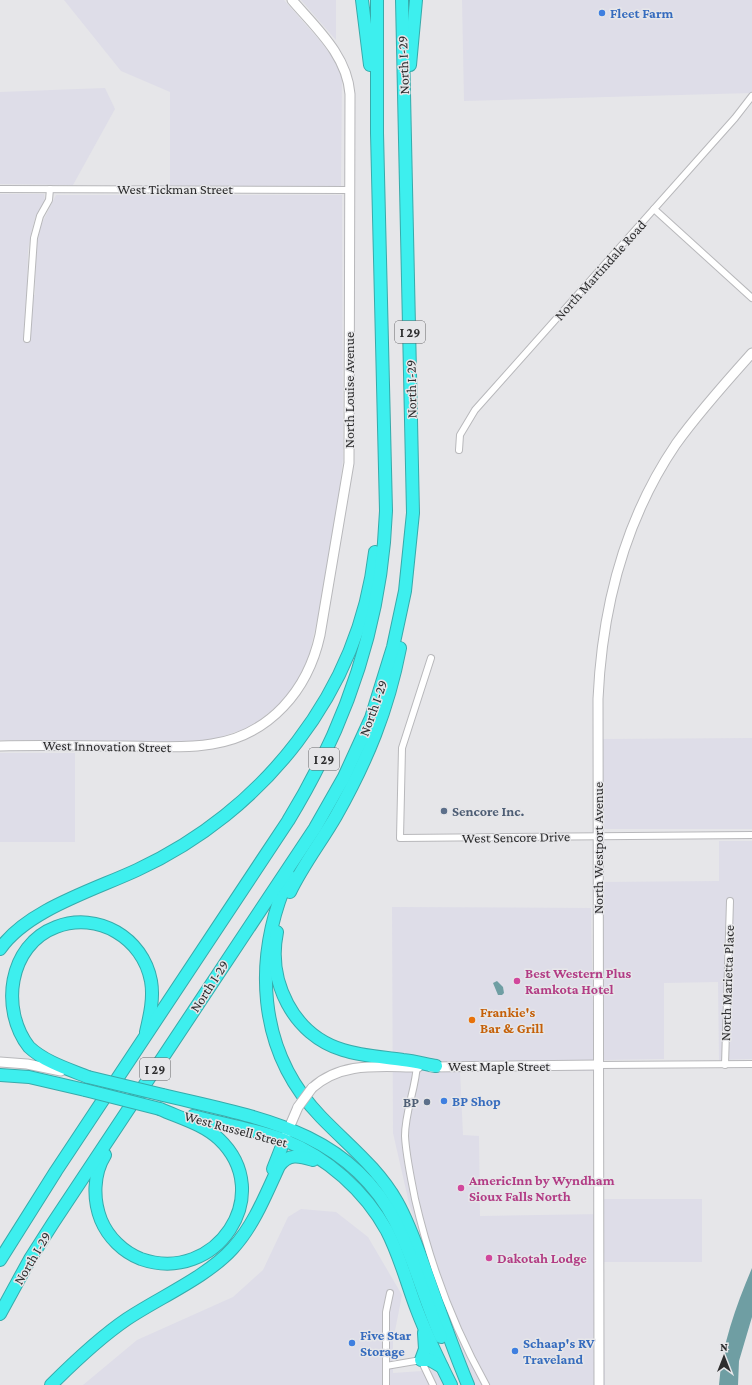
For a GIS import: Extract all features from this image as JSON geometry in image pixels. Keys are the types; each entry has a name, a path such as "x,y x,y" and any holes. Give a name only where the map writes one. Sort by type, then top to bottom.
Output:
{"highway":[{"path":"362,0 371,69 373,118 377,133"},
{"name":"North I-29","path":"0,1260 144,1038 288,821 316,775 346,709 366,648 381,572 386,511 377,133 377,0"},
{"name":"North I-29","path":"0,1314 30,1259 315,828 347,771 371,718 393,647 405,591 412,527 413,493 402,0"},
{"path":"405,138 416,0"},
{"path":"0,949 10,936 32,919 158,860 213,826 261,784 305,732 327,697 346,660 366,597 376,548 379,463 384,436"},
{"path":"405,591 408,603 397,663 390,696 377,734 346,798 300,872 290,892 279,925 275,954 277,975 283,995 294,1014 310,1032 321,1040 342,1050 417,1065 436,1066"},
{"path":"315,828 291,870 271,925 266,950 265,988 272,1032 284,1062 297,1088 320,1117 371,1165 397,1202 410,1228 468,1385"},
{"name":"West Russell Street","path":"144,1038 152,1002 151,980 140,952 130,941 110,928 84,922 75,922 56,927 39,936 19,958 11,976 8,1005 13,1023 23,1040 36,1053 53,1063 88,1077 266,1120 289,1128 315,1141 344,1160 365,1180 386,1205 406,1244 437,1329 464,1385"},
{"name":"West Russell Street","path":"2,1075 35,1079 85,1090 284,1140 326,1163 363,1197 379,1219 396,1250 422,1321 451,1385"},
{"path":"126,1113 120,1132 102,1160 98,1171 95,1195 99,1214 114,1240 130,1253 148,1261 176,1264 203,1256 219,1244 226,1236 240,1209 241,1183 234,1160 219,1138 204,1128 160,1109"},
{"path":"254,1216 284,1140"},
{"path":"51,1385 76,1360 112,1330 224,1257 241,1238 254,1216 279,1166 286,1158 296,1156 326,1163"},
{"path":"420,1360 424,1355 425,1344 422,1321"},
{"path":"420,1360 430,1360 442,1367"}],"street":[{"name":"North Louise Avenue","path":"214,744 251,731 280,710 305,680 318,648 350,463 350,94 347,75 335,50 292,0"},
{"name":"North Martindale Road","path":"459,450 460,435 475,410 750,101 752,96"},
{"name":"West Tickman Street","path":"0,189 349,190"},
{"path":"27,339 27,319 31,293 34,238 40,216 49,200 50,189"},
{"path":"654,209 752,298"},
{"name":"North Westport Avenue","path":"599,1385 599,667 607,613 621,558 644,502 676,445 717,393 752,353"},
{"name":"West Sencore Drive","path":"431,658 402,748 400,838 752,835"},
{"name":"West Innovation Street","path":"0,746 182,747 214,744"},
{"name":"North Marietta Place","path":"725,1065 730,901"},
{"path":"0,1062 38,1065 88,1077"},
{"name":"West Maple Street","path":"436,1066 752,1064"},
{"path":"284,1140 298,1107 312,1088 326,1076 349,1068 417,1065 405,1130 413,1186 422,1227 441,1287 463,1341 486,1385"},
{"path":"386,1385 386,1312 390,1293"},
{"path":"386,1366 420,1360 433,1385"}],"shaded area":[{"path":"64,0 284,0 322,43 333,58 342,75 341,186 170,186 170,92 121,71"},
{"path":"301,0 336,0 336,40"},
{"path":"462,0 752,0 752,93 464,101"},
{"path":"105,88 115,109 73,185 0,184 0,92"},
{"path":"0,194 44,194 45,201 35,218 28,251 27,294 35,295 36,239 41,225 56,195 342,195 343,458 338,502 318,616 309,655 297,685 281,703 252,726 213,740 177,742 0,740"},
{"path":"752,738 752,829 603,829 602,739"},
{"path":"0,753 75,753 75,842 0,842"},
{"path":"719,841 752,841 752,1059 719,1060 718,982 664,983 664,1059 604,1060 603,882 719,881"},
{"path":"392,907 591,908 594,1071 460,1071 463,1135 479,1136 480,1216 603,1214 603,1199 702,1199 702,1262 603,1262 605,1385 475,1385 467,1370 435,1286 409,1203 393,1133"},
{"path":"301,1209 336,1212 368,1237 402,1295 393,1341 393,1373 436,1370 446,1385 83,1385 137,1340 233,1297 263,1270 288,1217"}],"water":[{"path":"497,981 503,987 504,993 502,995 498,995 493,983"},
{"path":"752,1268 752,1317 739,1361 738,1385 719,1385 723,1355 731,1325"}],"place":[{"name":"Fleet Farm","path":"602,13"},
{"name":"Sencore Inc.","path":"444,811"},
{"name":"Best Western Plus Ramkota Hotel","path":"517,981"},
{"name":"Frankie's Bar & Grill","path":"472,1020"},
{"name":"BP Shop","path":"444,1101"},
{"name":"BP","path":"427,1102"},
{"name":"AmericInn by Wyndham Sioux Falls North","path":"461,1188"},
{"name":"Dakotah Lodge","path":"489,1258"},
{"name":"Five Star Storage","path":"352,1343"},
{"name":"Schaap's RV Traveland","path":"515,1351"}]}
